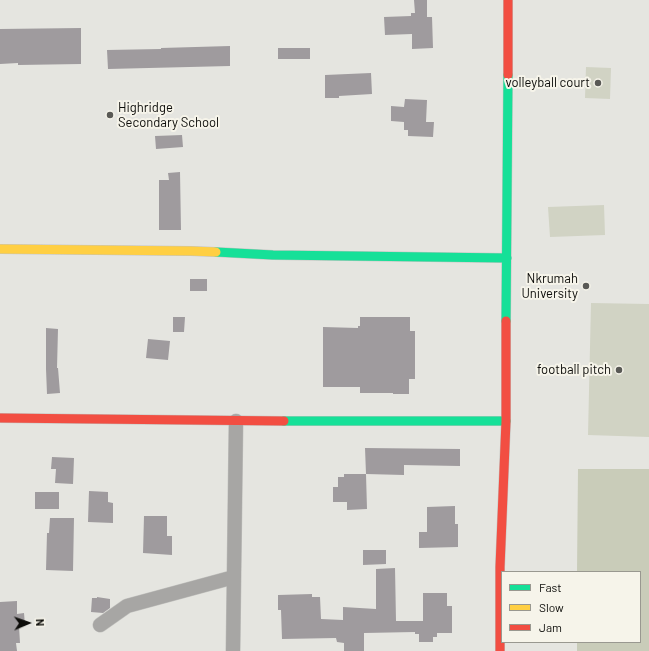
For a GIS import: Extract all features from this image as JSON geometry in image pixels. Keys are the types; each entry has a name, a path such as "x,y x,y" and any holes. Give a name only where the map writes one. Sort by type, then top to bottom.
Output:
{"street":[{"path":"500,651 500,568 506,420 508,0"},
{"path":"0,250 191,251 273,256 507,258"},
{"path":"0,418 236,421 506,420"},
{"path":"233,651 236,421"},
{"path":"100,625 127,606 234,576"}],"shaded area":[{"name":"volleyball court","path":"586,67 611,68 610,99 585,98"},
{"path":"604,205 605,235 550,237 548,207"},
{"name":"football pitch","path":"591,303 649,304 649,437 588,435"}],"green space":[{"path":"578,469 649,469 649,651 577,651 577,643 641,643 641,571 577,571"}],"building":[{"path":"414,0 427,0 427,17 432,17 433,48 412,49 412,34 385,35 384,17 411,16 411,13 415,13"},
{"path":"81,28 81,64 0,64 0,29"},
{"path":"230,46 230,66 108,69 107,50"},
{"path":"278,48 310,48 310,59 278,59"},
{"path":"371,73 372,94 325,98 325,75"},
{"path":"405,99 427,100 426,122 434,122 433,137 408,136 408,130 404,130 404,122 391,121 391,106 404,107"},
{"path":"182,135 183,147 156,149 155,136"},
{"path":"180,172 181,230 159,230 159,180 169,180 168,173"},
{"path":"190,279 207,279 207,291 190,291"},
{"path":"173,317 185,317 184,332 173,332"},
{"path":"360,317 410,317 410,331 415,331 415,379 409,379 409,394 360,393 360,387 323,387 323,327 358,328 358,326 360,326"},
{"path":"46,328 58,329 57,368 60,393 47,394"},
{"path":"148,339 170,341 168,360 146,358"},
{"path":"365,448 460,449 460,466 404,465 404,475 366,474"},
{"path":"52,457 74,458 73,484 55,483 56,469 51,469"},
{"path":"344,474 366,474 367,509 347,510 347,502 333,502 333,487 338,487 338,477 344,477"},
{"path":"89,491 108,492 108,502 113,503 113,523 88,522"},
{"path":"35,492 59,492 59,509 35,509"},
{"path":"455,506 455,524 458,524 458,547 419,548 419,532 427,532 427,507"},
{"path":"144,516 167,516 167,536 172,536 172,555 143,553"},
{"path":"50,518 74,518 73,571 46,570 47,533 49,533"},
{"path":"363,550 386,550 386,564 363,565"},
{"path":"395,568 396,621 423,621 423,593 447,593 447,606 452,606 452,633 437,633 437,637 433,637 433,642 419,642 419,634 415,634 415,632 364,633 364,651 344,651 344,643 337,642 336,638 282,639 281,610 278,610 278,595 312,594 312,597 320,597 321,619 343,620 343,607 376,609 376,569"},
{"path":"97,597 110,599 110,608 103,613 91,612 92,598"},
{"path":"17,601 17,614 24,613 25,625 19,626 20,643 16,643 17,651 0,651 0,602"}],"traffic: fast":[{"path":"506,321 508,75"},
{"path":"216,252 273,255 507,258"},
{"path":"284,421 506,421"}],"traffic: slow":[{"path":"0,249 216,252"}],"traffic: jam":[{"path":"508,0 508,75"},
{"path":"500,651 500,567 506,421 506,321"},
{"path":"0,418 284,421"}],"place":[{"name":"volleyball court","path":"598,83"},
{"name":"Highridge Secondary School","path":"110,115"},
{"name":"Nkrumah University","path":"586,286"},
{"name":"football pitch","path":"619,370"}]}
